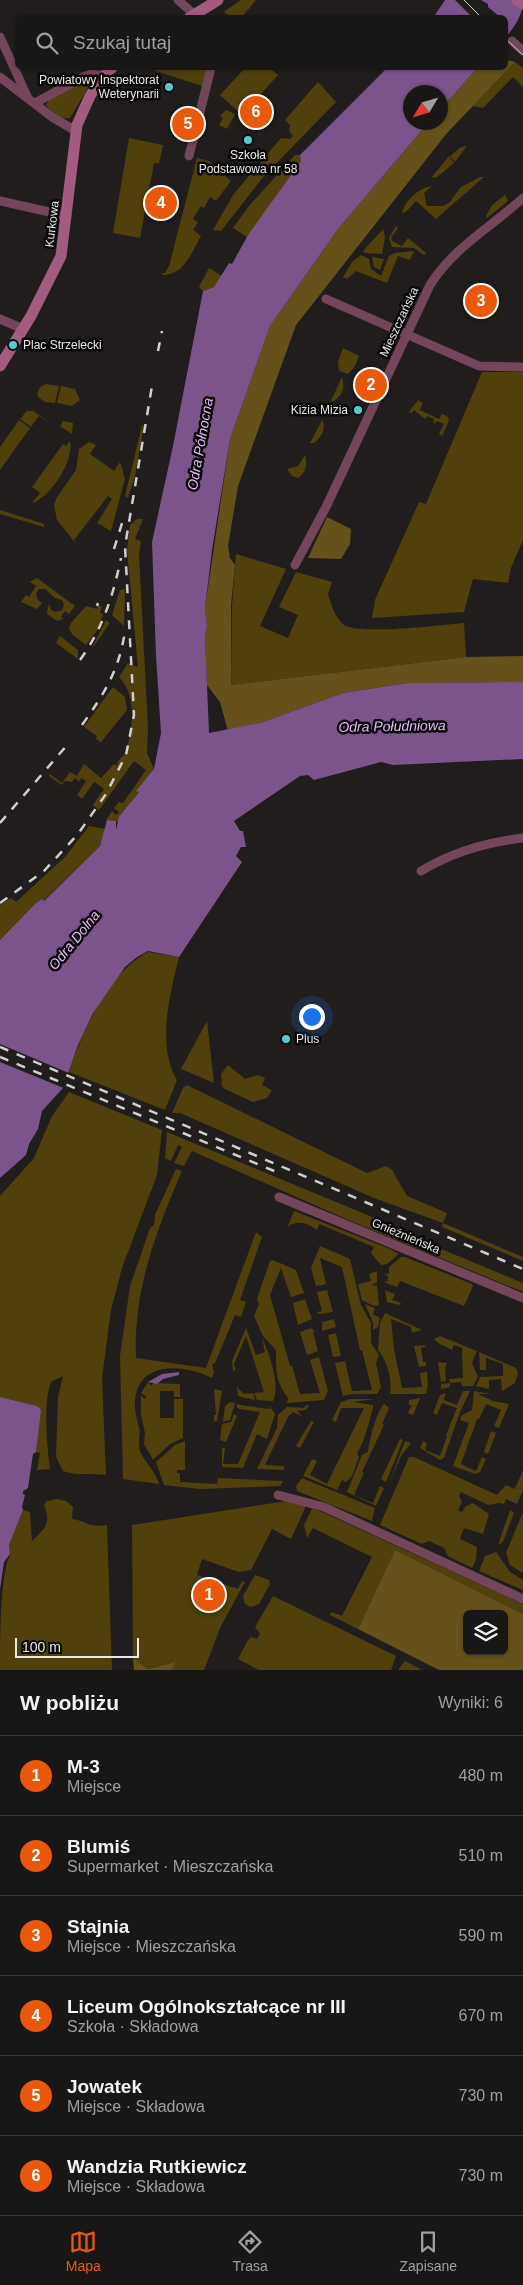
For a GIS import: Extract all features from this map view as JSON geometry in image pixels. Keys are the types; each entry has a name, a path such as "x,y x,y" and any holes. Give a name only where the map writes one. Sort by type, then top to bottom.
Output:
{"main road":[{"path":"196,15 218,0"},
{"path":"517,0 523,4"},
{"name":"Kurkowa","path":"0,366 23,329 61,256 67,216 73,130 103,76 110,70"}],"street":[{"path":"178,0 193,15"},
{"path":"0,37 15,70"},
{"path":"512,41 523,51"},
{"path":"15,70 27,96"},
{"path":"189,156 210,70"},
{"path":"35,103 84,76 92,74 103,76"},
{"path":"0,77 73,130"},
{"name":"Mieszczańska","path":"295,565 327,505 430,285 446,261 523,198"},
{"path":"0,201 67,216"},
{"path":"326,299 479,366 523,368"},
{"path":"0,320 23,329"},
{"path":"421,871 440,859 474,848 523,838"},
{"name":"Gnieźnieńska","path":"279,1197 523,1298"},
{"path":"278,1495 324,1507 523,1599"}],"shaded area":[{"path":"241,0 256,0 244,15 228,15 224,12"},
{"path":"508,60 515,62 508,69"},
{"path":"515,62 523,68 523,87 513,77 483,108 473,106 508,70"},
{"path":"153,70 206,70 202,86"},
{"path":"243,70 272,70 278,75 242,115 220,95"},
{"path":"475,70 507,70 447,133 296,325 238,486 228,546 230,558 235,565 231,605 231,685 466,657 523,656 523,682 407,683 343,693 260,723 228,731 220,702 207,685 205,637 207,626 205,608 230,439 270,326 338,229 422,130 448,130 448,101"},
{"path":"85,81 89,86 70,118 56,115 46,105 49,100"},
{"path":"318,82 336,102 264,176 221,231 213,230 233,195 281,138 290,139 293,136 289,131 290,125 285,120"},
{"path":"226,110 235,114 227,129 219,125 223,118 220,116"},
{"path":"129,138 163,145 159,164 154,163 140,238 113,233"},
{"path":"467,146 455,162 450,156 461,147"},
{"path":"295,155 300,155 301,161 247,237 233,228 249,206"},
{"path":"449,156 454,163 437,177 431,178"},
{"path":"197,158 209,161 231,181 216,201 210,197 204,208 201,206 193,219 198,222 193,230 201,236 186,262 177,271 163,275 162,273 165,273 169,266"},
{"path":"480,177 484,177 436,219 416,201 406,212 402,213 409,199 422,189 432,186 424,193 427,206 443,206 449,203 461,187"},
{"path":"505,195 508,201 487,218 486,216 492,205"},
{"path":"396,226 398,228 391,238 392,241 402,246 408,238 426,253 424,255 414,248 392,247 389,238"},
{"path":"383,229 385,237 382,254 365,253 363,251"},
{"path":"414,251 410,260 398,256 387,283 356,271 347,279 343,277 352,262 361,255 369,259 371,269 381,276 389,256 395,253"},
{"path":"372,257 384,259 380,270 374,267"},
{"path":"209,268 222,276 214,287 203,291 199,287"},
{"path":"343,348 359,356 355,366 348,374 339,371 338,361"},
{"path":"482,372 523,372 523,540 511,568 508,583 473,579 464,612 372,618 375,600 419,502 426,504"},
{"path":"342,377 342,393 330,403"},
{"path":"46,384 59,386 55,403 45,402 37,394 40,387"},
{"path":"61,386 75,389 80,400 72,406 57,403"},
{"path":"418,400 423,403 420,410 439,419 442,414 447,416 449,421 442,436 439,434 444,424 437,421 435,424 433,422 434,419 427,416 425,419 414,410 412,413 409,412"},
{"path":"27,411 33,411 52,424 39,416 31,427 20,419"},
{"path":"19,420 30,428 0,470 0,447"},
{"path":"322,420 324,427 322,433 314,443 310,443"},
{"path":"63,421 73,423 72,434 60,426"},
{"path":"142,425 144,426 135,476 128,498 125,496"},
{"path":"70,441 69,458 60,477 46,494 32,503 40,493 32,487 63,444 66,446"},
{"path":"89,442 96,445 90,454 114,471 120,462 125,479 111,531 97,523 112,499 108,496 74,540 77,545 57,520 54,505 57,497 76,470 79,449"},
{"path":"305,455 305,471 298,478 292,476 287,469 298,466"},
{"path":"0,510 44,524 44,527 0,514"},
{"path":"327,517 351,529 350,544 341,559 308,558"},
{"path":"137,519 143,519 135,539 141,541 139,554 148,729 147,753 154,769 118,822 106,820 112,811 116,815 119,812 114,808 119,802 123,803 146,770 134,761 99,810 93,805 104,789 94,782 82,799 77,795 86,781 81,778 79,782 75,778 72,782 65,781 62,785 49,776 50,774 62,783 70,772 77,776 84,764 101,778 114,764 117,766 126,751 132,722 132,712 129,693 119,677 128,663 138,667 127,550 130,525"},
{"path":"236,554 286,569 260,626 288,638 298,615 279,607 296,572 332,582 328,594 334,611 344,625 353,628 383,629 464,623 466,657 231,685 232,605"},
{"path":"37,578 75,606 69,614 65,611 61,617 64,619 57,621 47,614 49,603 51,610 56,612 62,610 64,605 62,600 55,598 45,589 39,589 36,594 38,600 42,603 37,609 21,602 26,595 29,597 36,586 30,582"},
{"path":"125,589 124,626 112,615 120,590"},
{"path":"86,606 97,609 98,606 102,606 100,613 103,614 99,628 86,645 73,635 69,629 71,623"},
{"path":"106,620 110,623 91,650"},
{"path":"60,636 78,650 78,659 56,643"},
{"path":"113,687 125,697 127,710 101,742 96,739 97,736 84,727"},
{"path":"89,826 106,829 100,846 43,901 35,904 0,940 0,905 11,898 16,902 66,856"},
{"path":"148,952 179,957 169,1003 166,1035 167,1051 177,1080 165,1110 69,1072 81,1039 98,1005 120,974"},
{"path":"207,1021 214,1083 181,1069"},
{"path":"228,1065 245,1079 258,1075 265,1078 262,1085 272,1090 267,1098 253,1102 225,1089 222,1086 221,1074"},
{"path":"187,1085 367,1173 386,1166 392,1170 407,1196 447,1213 443,1223 374,1198 180,1113 172,1113 183,1088"},
{"path":"69,1092 162,1130 157,1175 122,1268 111,1310 102,1378 106,1475 63,1471 56,1457 58,1397 63,1376 51,1382 47,1401 47,1437 50,1469 37,1470 40,1453 36,1452 38,1432 36,1406 0,1397 0,1196 34,1158 52,1116"},
{"path":"167,1132 435,1243 434,1246 523,1283 523,1292 353,1222 192,1151 184,1166 174,1163 182,1147 178,1145 171,1161 165,1158"},
{"path":"176,1169 182,1171 163,1216 142,1285 136,1333 136,1358 206,1368 256,1232 262,1237 240,1300 246,1302 241,1317 235,1315 215,1363 212,1364 214,1372 212,1378 189,1370 165,1369 154,1372 144,1378 138,1388 135,1404 139,1431 139,1448 159,1484 123,1479 120,1356 130,1286 150,1228 154,1225 155,1215"},
{"path":"294,1211 399,1254 387,1264 381,1265 371,1253 374,1247 319,1224 317,1230 302,1223 290,1225 287,1228"},
{"path":"443,1223 523,1257 523,1261 442,1227"},
{"path":"320,1246 350,1259 361,1305 371,1323 371,1343 379,1355 376,1363 381,1387 377,1394 343,1396 335,1363 345,1361 352,1391 372,1390 362,1350 360,1350 342,1267 320,1258 326,1284 316,1286 311,1268"},
{"path":"401,1257 472,1284 473,1286 464,1306 400,1281 397,1287 384,1282 388,1281 388,1276 384,1274 389,1274 389,1267"},
{"path":"273,1260 296,1270 304,1293 291,1297 281,1268 270,1295 300,1394 320,1393 310,1360 319,1357 328,1391 324,1400 287,1403 288,1398 277,1375 276,1350 263,1336 254,1316 259,1304 257,1299 270,1261"},
{"path":"377,1271 377,1282 371,1286 377,1285 379,1305 374,1306 362,1300 358,1284 371,1281 369,1274"},
{"path":"327,1290 333,1312 319,1314 317,1312 322,1311 317,1292"},
{"path":"385,1290 395,1294 392,1300 401,1303 400,1305 387,1302"},
{"path":"305,1299 312,1319 298,1325 293,1303"},
{"path":"365,1304 375,1308 373,1314 380,1318 378,1327 373,1330 373,1323"},
{"path":"385,1313 422,1330 412,1333 411,1327 391,1319 394,1349 402,1388 422,1387 420,1373 427,1372 428,1385 426,1394 390,1394 388,1371 378,1350 380,1323"},
{"path":"334,1319 336,1327 322,1331 322,1322"},
{"path":"246,1328 256,1355 265,1352 262,1338 268,1352 276,1387 273,1401 257,1400 254,1393 264,1392 246,1336 234,1364 236,1370 233,1371 232,1361"},
{"path":"311,1328 315,1331 313,1332 318,1351 307,1355 300,1332"},
{"path":"336,1333 341,1356 333,1357 328,1335"},
{"path":"440,1336 477,1351 472,1363 478,1377 473,1386 462,1386 461,1382 450,1383 449,1379 463,1378 462,1348 454,1345 452,1350 438,1343 434,1339"},
{"path":"424,1345 426,1347 421,1348 423,1362 426,1362 426,1366 419,1367 414,1346"},
{"path":"479,1352 516,1368 518,1373 515,1383 502,1391 501,1379 489,1380 489,1389 476,1386 480,1377 503,1376 503,1364 486,1358 486,1370 480,1370"},
{"path":"438,1362 447,1363 445,1368 446,1381 441,1382"},
{"path":"148,1382 152,1386 153,1383 180,1384 180,1397 174,1397 174,1391 160,1391 160,1418 174,1418 174,1399 183,1399 183,1438 170,1444 153,1460 144,1444 145,1433 141,1414 141,1396 145,1399 146,1396 141,1393"},
{"path":"450,1383 450,1387 441,1389 441,1384"},
{"path":"237,1387 244,1394 253,1393 255,1400 238,1396"},
{"path":"214,1389 222,1391 217,1421 214,1421 214,1415 216,1415"},
{"path":"463,1391 470,1391 460,1412 444,1458 440,1460 420,1448 423,1441 427,1443 425,1450 440,1456 457,1408 442,1403 437,1415 433,1413 440,1395 446,1393 444,1400 457,1405"},
{"path":"474,1391 490,1394 478,1394 493,1401 509,1404 499,1428 494,1426 501,1410 486,1404 479,1419 477,1419 461,1464 476,1471 482,1457 486,1459 480,1472 475,1474 453,1466 469,1423 460,1420 461,1416 472,1410"},
{"path":"420,1398 413,1415 408,1413 412,1405 409,1405 409,1400"},
{"path":"350,1399 375,1399 353,1402 373,1405 373,1408 365,1437 357,1453 359,1457 352,1476 346,1482 342,1480 337,1490 303,1476 312,1459 317,1461 310,1475 327,1484 364,1408 341,1408 336,1422 332,1420 341,1402"},
{"path":"230,1402 235,1403 230,1420 223,1422 225,1406"},
{"path":"237,1404 270,1409 269,1405 275,1414 267,1439 257,1434 243,1468 222,1467 222,1448 225,1448 223,1464 238,1464 260,1412 237,1408"},
{"path":"384,1404 389,1408 382,1424 384,1425 362,1472 364,1473 354,1495 373,1503 380,1486 384,1488 376,1506 347,1492 362,1455 368,1452 374,1426"},
{"path":"306,1405 309,1405 306,1410 297,1411 303,1417 293,1412 288,1417 265,1465 284,1466 284,1470 257,1469 277,1428 278,1415 287,1407 304,1408"},
{"path":"234,1414 237,1416 226,1442 220,1440 222,1424 231,1422"},
{"path":"311,1421 314,1422 300,1448 296,1446"},
{"path":"491,1431 496,1433 488,1454 484,1452"},
{"path":"400,1439 403,1440 386,1482 381,1479"},
{"path":"185,1441 185,1470 177,1470 177,1473 180,1473 180,1482 217,1484 218,1478 283,1481 280,1486 200,1489 164,1485 156,1462 175,1445"},
{"path":"405,1441 411,1443 401,1456 389,1483"},
{"path":"409,1457 414,1457 497,1495 506,1485 515,1489 523,1470 523,1490 517,1504 506,1499 504,1504 488,1505 461,1492 459,1496 462,1502 458,1510 462,1512 466,1506 473,1503 489,1514 483,1534 464,1528 460,1539 477,1547 476,1560 472,1568 448,1556 444,1548 429,1541 422,1544 380,1525"},
{"path":"302,1478 375,1508 372,1521 297,1491 296,1486"},
{"path":"56,1499 66,1501 73,1507 72,1519 92,1525 107,1525 112,1670 0,1670 2,1593 10,1555 9,1545 23,1510 30,1512 32,1541 46,1526 47,1517 44,1505 47,1501"},
{"path":"287,1501 306,1506 291,1539 272,1529 251,1570 239,1572 202,1559 197,1575 238,1589 242,1581 245,1582 221,1626 204,1670 172,1670 174,1662 148,1669 133,1658 132,1525"},
{"path":"312,1509 523,1604 523,1614 395,1550 358,1629 330,1615 332,1612 342,1616 372,1557 313,1528 307,1538 304,1525"},
{"path":"510,1510 514,1513 503,1542 498,1545"},
{"path":"523,1512 523,1573 510,1565 506,1553"},
{"path":"395,1550 523,1614 523,1670 439,1670 358,1629"},
{"path":"496,1552 510,1572 523,1580 523,1590 479,1571 485,1556"},
{"path":"255,1575 269,1580 270,1584 259,1604 251,1607 245,1604 243,1596"},
{"path":"273,1596 396,1656 391,1670 259,1670 238,1659 248,1640 251,1637 257,1639 260,1634 255,1627"},
{"path":"133,1658 148,1669 175,1662 172,1670 134,1670"},
{"path":"405,1661 422,1670 398,1670"}],"water":[{"path":"445,0 523,0 520,15 508,34 508,15 435,15"},
{"path":"385,70 475,70 448,101 448,85 403,85 403,130 422,130 338,229 270,326 230,439 212,550 205,608 209,733 260,723 343,693 407,683 523,682 523,759 393,765 381,762 314,780 308,775 300,776 234,821 240,831 243,831 246,847 241,847 236,856 242,862 179,957 148,951 125,967 93,1013 78,1045 63,1088 42,1111 38,1129 29,1144 26,1155 0,1178 0,940 35,904 42,899 44,901 100,846 107,820 116,821 116,830 119,817 139,792 136,791 154,769 161,733 152,542 203,291 214,287 229,263 232,264 248,235 301,161 300,155"},
{"path":"179,1372 179,1375 163,1379 157,1384 148,1382 162,1374"},
{"path":"0,1397 37,1406 41,1410 36,1452 33,1454 28,1488 23,1491 25,1495 23,1510 9,1545 10,1554 4,1562 0,1589"}],"pier":[{"path":"455,0 481,0 488,4 488,7 498,15 470,15"},
{"path":"0,1044 71,1074 66,1089 0,1062"}],"tram line":[{"path":"464,0 479,15"},
{"path":"508,41 523,55"}],"railway":[{"path":"158,351 162,331"},
{"path":"0,903 44,871 78,834 106,794 126,755 134,715 125,546 153,380"},
{"path":"114,549 123,520"},
{"path":"80,660 101,624 121,558"},
{"path":"82,725 110,681 119,658 125,631"},
{"path":"0,823 68,744"},
{"path":"0,1047 523,1269"},
{"path":"0,1057 279,1173"}],"place":[{"name":"Powiatowy Inspektorat Weterynarii","path":"169,87"},
{"name":"Wandzia Rutkiewicz","path":"256,112"},
{"name":"Jowatek","path":"188,124"},
{"name":"Szkoła Podstawowa nr 58","path":"248,140"},
{"name":"Liceum Ogólnokształcące nr III","path":"161,203"},
{"name":"Stajnia","path":"481,301"},
{"name":"Plac Strzelecki","path":"13,345"},
{"name":"Blumiś","path":"371,385"},
{"name":"Kizia Mizia","path":"358,410"},
{"name":"Plus","path":"286,1039"},
{"name":"M-3","path":"209,1595"}],"water label":[{"name":"Odra Północna","path":"200,444"},
{"name":"Odra Południowa","path":"392,726"},
{"name":"Odra Dolna","path":"74,940"}]}
